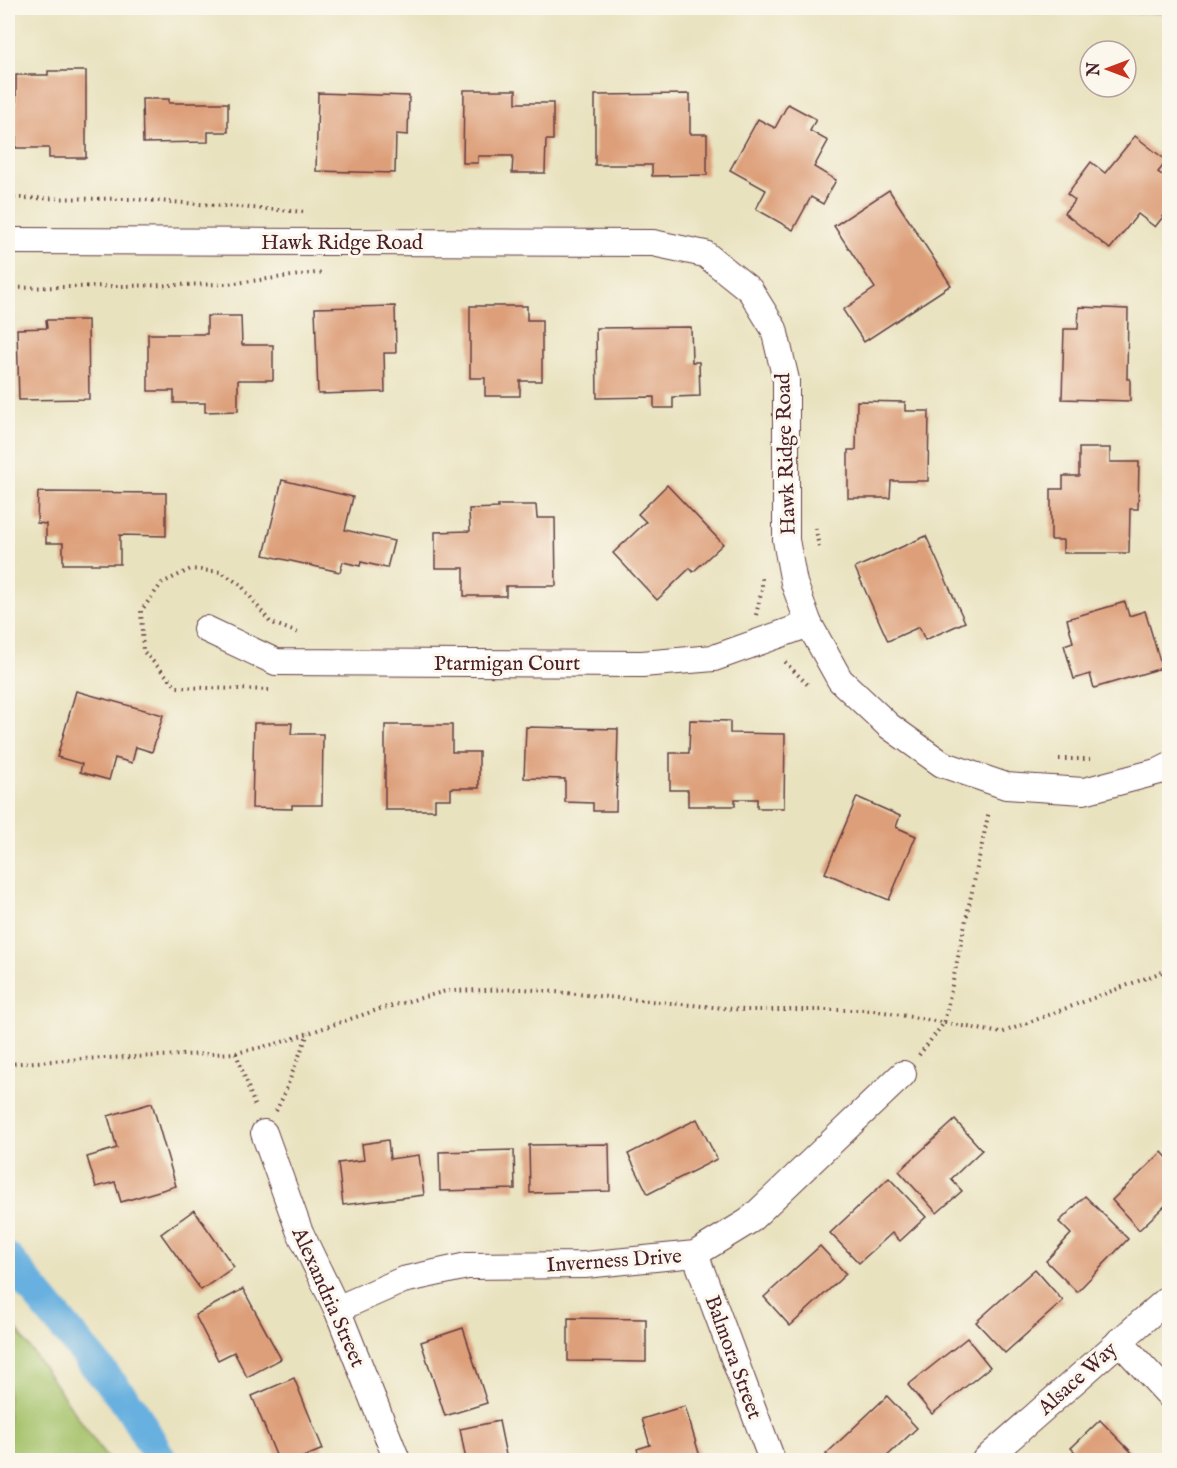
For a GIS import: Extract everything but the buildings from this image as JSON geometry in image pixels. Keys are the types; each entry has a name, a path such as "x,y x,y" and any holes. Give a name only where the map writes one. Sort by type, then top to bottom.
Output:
{"street":[{"name":"Hawk Ridge Road","path":"8,242 653,243 705,254 750,290 774,330 786,380 786,540 794,583 809,624 840,680 889,726 942,764 1006,786 1084,791 1160,771 1170,766"},
{"name":"Ptarmigan Court","path":"206,629 276,662 642,664 714,658 809,624"},
{"name":"Inverness Drive","path":"337,1309 403,1280 467,1266 585,1265 695,1254 749,1221 903,1074"},
{"name":"Alexandria Street","path":"264,1132 299,1230 337,1309 397,1461"},
{"name":"Balmora Street","path":"695,1254 772,1461"},
{"name":"Alsace Way","path":"985,1461 1170,1297"},
{"path":"1119,1341 1170,1396"}],"path":[{"path":"8,198 131,199 308,212"},
{"path":"8,288 228,284 329,272"},
{"path":"816,525 820,560"},
{"path":"1056,759 1098,758"},
{"path":"903,1074 944,1023 989,811"},
{"path":"8,1064 236,1053 308,1034 380,1009 446,991 524,989 744,1010 873,1010 1001,1033 1170,969"},
{"path":"264,1132 283,1097 308,1034"},
{"path":"236,1053 264,1132"}],"green space":[{"path":"655,8 1169,8 1170,13 1169,13"},
{"path":"8,1317 108,1460 8,1460"}],"waterway":[{"path":"8,1259 132,1409 161,1460"}]}
